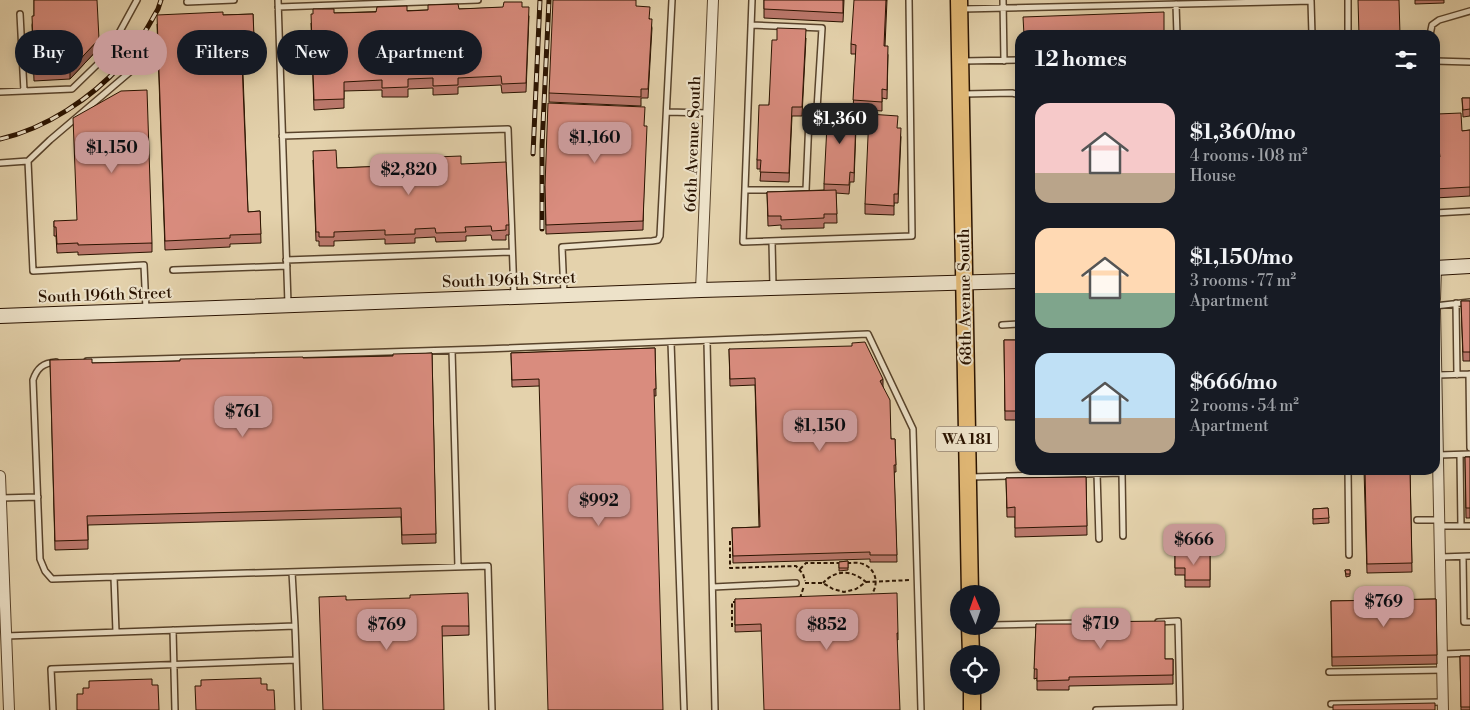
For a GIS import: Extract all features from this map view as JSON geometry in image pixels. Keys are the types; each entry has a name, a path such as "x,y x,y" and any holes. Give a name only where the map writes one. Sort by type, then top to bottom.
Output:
{"main road":[{"name":"68th Avenue South","path":"959,5 970,585"},
{"path":"1440,267 1470,266"},
{"name":"South 196th Street","path":"0,316 564,294 1015,282"},
{"path":"972,695 972,710"}],"street":[{"name":"66th Avenue South","path":"701,290 713,0"},
{"path":"1439,475 1441,557 1437,601 1443,670 1443,706"},
{"path":"0,476 6,636 6,705"}],"lane":[{"path":"0,92 72,89 107,55 137,0"},
{"path":"186,2 234,0"},
{"path":"278,0 288,305"},
{"path":"278,6 478,0"},
{"path":"564,294 562,247 652,241 658,240 660,236 672,0"},
{"path":"752,0 743,242 912,236 909,0"},
{"path":"1003,0 1004,60"},
{"path":"1348,0 1348,30"},
{"path":"959,5 1003,8 1311,1 1312,30"},
{"path":"1176,4 1177,30"},
{"path":"1431,30 1432,25 1439,20 1470,11"},
{"path":"20,14 24,91"},
{"path":"745,190 806,190 809,118 817,109 822,28 751,25"},
{"path":"960,62 1015,60"},
{"path":"1440,61 1470,62"},
{"path":"0,163 28,162 50,140 126,75"},
{"path":"961,94 1015,94"},
{"path":"667,112 708,113"},
{"path":"282,136 508,129 514,296"},
{"path":"28,162 33,271 144,266 146,310"},
{"path":"1440,213 1470,211"},
{"path":"772,241 773,288"},
{"path":"286,260 512,252"},
{"path":"174,270 286,266"},
{"path":"1440,306 1470,302"},
{"path":"1456,303 1457,374"},
{"path":"1002,325 1015,324"},
{"path":"83,361 452,350 868,334 913,429 921,710"},
{"path":"707,340 716,710"},
{"path":"671,342 684,710"},
{"path":"452,350 458,567"},
{"path":"63,361 41,365 33,380 40,559 45,571 52,579 488,566 492,710"},
{"path":"1440,379 1457,374 1469,374 1470,448"},
{"path":"1460,454 1461,526"},
{"path":"1440,458 1470,454"},
{"path":"967,477 1015,474"},
{"path":"1097,475 1099,539"},
{"path":"1121,475 1123,536"},
{"path":"1348,475 1349,555"},
{"path":"0,498 38,497"},
{"path":"1417,520 1470,526"},
{"path":"1463,556 1464,622 1470,622"},
{"path":"1441,557 1470,556"},
{"path":"292,572 298,710"},
{"path":"114,577 116,632"},
{"path":"713,587 796,583"},
{"path":"1096,710 1180,708 1178,621 1149,622"},
{"path":"1000,625 1093,623"},
{"path":"6,636 295,626"},
{"path":"173,630 176,710"},
{"path":"1442,654 1470,654"},
{"path":"53,710 52,669 296,660"},
{"path":"1329,672 1443,670"},
{"path":"1331,704 1443,706"}],"path":[{"path":"800,570 806,563 861,563 873,572 876,581 871,595"},
{"path":"805,583 823,582 833,575 845,572 856,575 866,582"},
{"path":"823,582 833,589 844,592 856,589 866,582 917,580"}],"building":[{"path":"34,0 97,0 99,30 93,30 93,45 83,56 83,30 32,30 32,16 34,16"},
{"path":"553,0 636,0 636,6 650,7 649,19 652,19 648,89 641,89 641,97 549,93"},
{"path":"764,0 843,0 843,13 764,9"},
{"path":"854,0 886,0 884,46 888,46 887,90 882,89 882,102 853,100 856,45 851,44"},
{"path":"1358,0 1399,0 1400,30 1359,30"},
{"path":"504,2 522,2 522,7 529,7 526,83 502,84 501,76 458,78 458,85 433,86 433,78 408,79 408,87 382,88 382,80 344,82 344,99 314,100 313,75 348,75 348,30 312,30 311,14 313,14 313,9 334,9 334,13 376,12 377,7 407,6 407,11 428,10 428,5 458,4 459,9 503,7"},
{"path":"223,12 223,15 253,14 254,30 177,30 177,75 243,75 248,212 260,211 261,234 230,235 230,238 165,241 159,75 167,75 167,30 158,30 157,15"},
{"path":"1164,12 1164,30 1024,30 1023,17"},
{"path":"777,28 806,29 802,107 792,107 789,173 760,172 761,160 757,160 759,105 769,105 772,40 777,40"},
{"path":"147,90 152,243 57,244 54,221 77,220 73,118 121,91"},
{"path":"1462,98 1470,98 1470,109 1463,110"},
{"path":"548,103 645,107 644,126 647,126 643,221 546,225 545,186"},
{"path":"828,105 853,106 852,118 856,118 854,173 850,172 849,185 824,184"},
{"path":"1461,113 1462,131 1470,130 1470,187 1440,189 1440,114"},
{"path":"869,114 898,116 897,128 901,128 898,194 894,194 894,206 865,204"},
{"path":"336,150 337,168 385,166 385,159 410,158 410,166 436,165 435,157 461,156 461,164 506,162 509,225 506,225 506,230 492,231 491,226 465,227 466,232 436,233 435,228 415,229 415,234 385,235 385,230 334,232 334,237 319,237 319,232 316,232 313,151"},
{"path":"836,190 837,214 824,214 824,218 781,220 781,216 768,216 767,192"},
{"path":"1461,301 1470,301 1470,352 1463,352"},
{"path":"1004,340 1015,340 1015,411 1005,411"},
{"path":"865,342 883,379 880,381 890,400 891,439 895,439 897,555 870,555 870,552 733,556 732,528 760,527 755,378 730,379 729,349 852,346 852,343"},
{"path":"655,348 656,389 654,389 663,710 548,710 539,379 512,380 511,353"},
{"path":"432,353 436,534 402,535 401,508 87,516 88,540 55,541 50,360 92,359 92,363 180,361 180,359 393,356 393,354"},
{"path":"1465,457 1470,457 1470,508 1466,508"},
{"path":"1365,475 1410,475 1412,563 1367,564"},
{"path":"1086,477 1087,526 1015,528 1015,507 1007,508 1006,478"},
{"path":"1328,508 1329,518 1313,519 1313,509"},
{"path":"1175,555 1210,555 1210,580 1185,580 1185,568 1175,568"},
{"path":"848,561 848,568 839,568 839,562"},
{"path":"1345,570 1350,570 1350,574 1346,574"},
{"path":"468,593 469,626 442,626 444,710 323,710 319,597 346,596 346,600 410,598 410,595"},
{"path":"897,593 900,710 764,710 761,624 735,625 735,599"},
{"path":"1436,599 1437,655 1332,657 1331,601"},
{"path":"1165,621 1165,659 1173,659 1173,675 1069,677 1069,680 1037,681 1037,669 1034,669 1036,624"},
{"path":"1460,656 1470,656 1470,707 1461,707"},
{"path":"261,678 261,684 267,684 267,690 274,690 275,710 196,710 195,686 201,686 201,680"},
{"path":"152,679 152,685 158,685 159,710 77,710 77,694 83,694 83,688 89,688 89,681"},
{"path":"1435,703 1435,710 1333,710 1333,705"}],"railway":[{"path":"0,139 34,128 50,120 97,89 122,64 142,38 161,0"},
{"path":"533,154 540,0"},
{"path":"542,229 542,146 549,0"}]}
